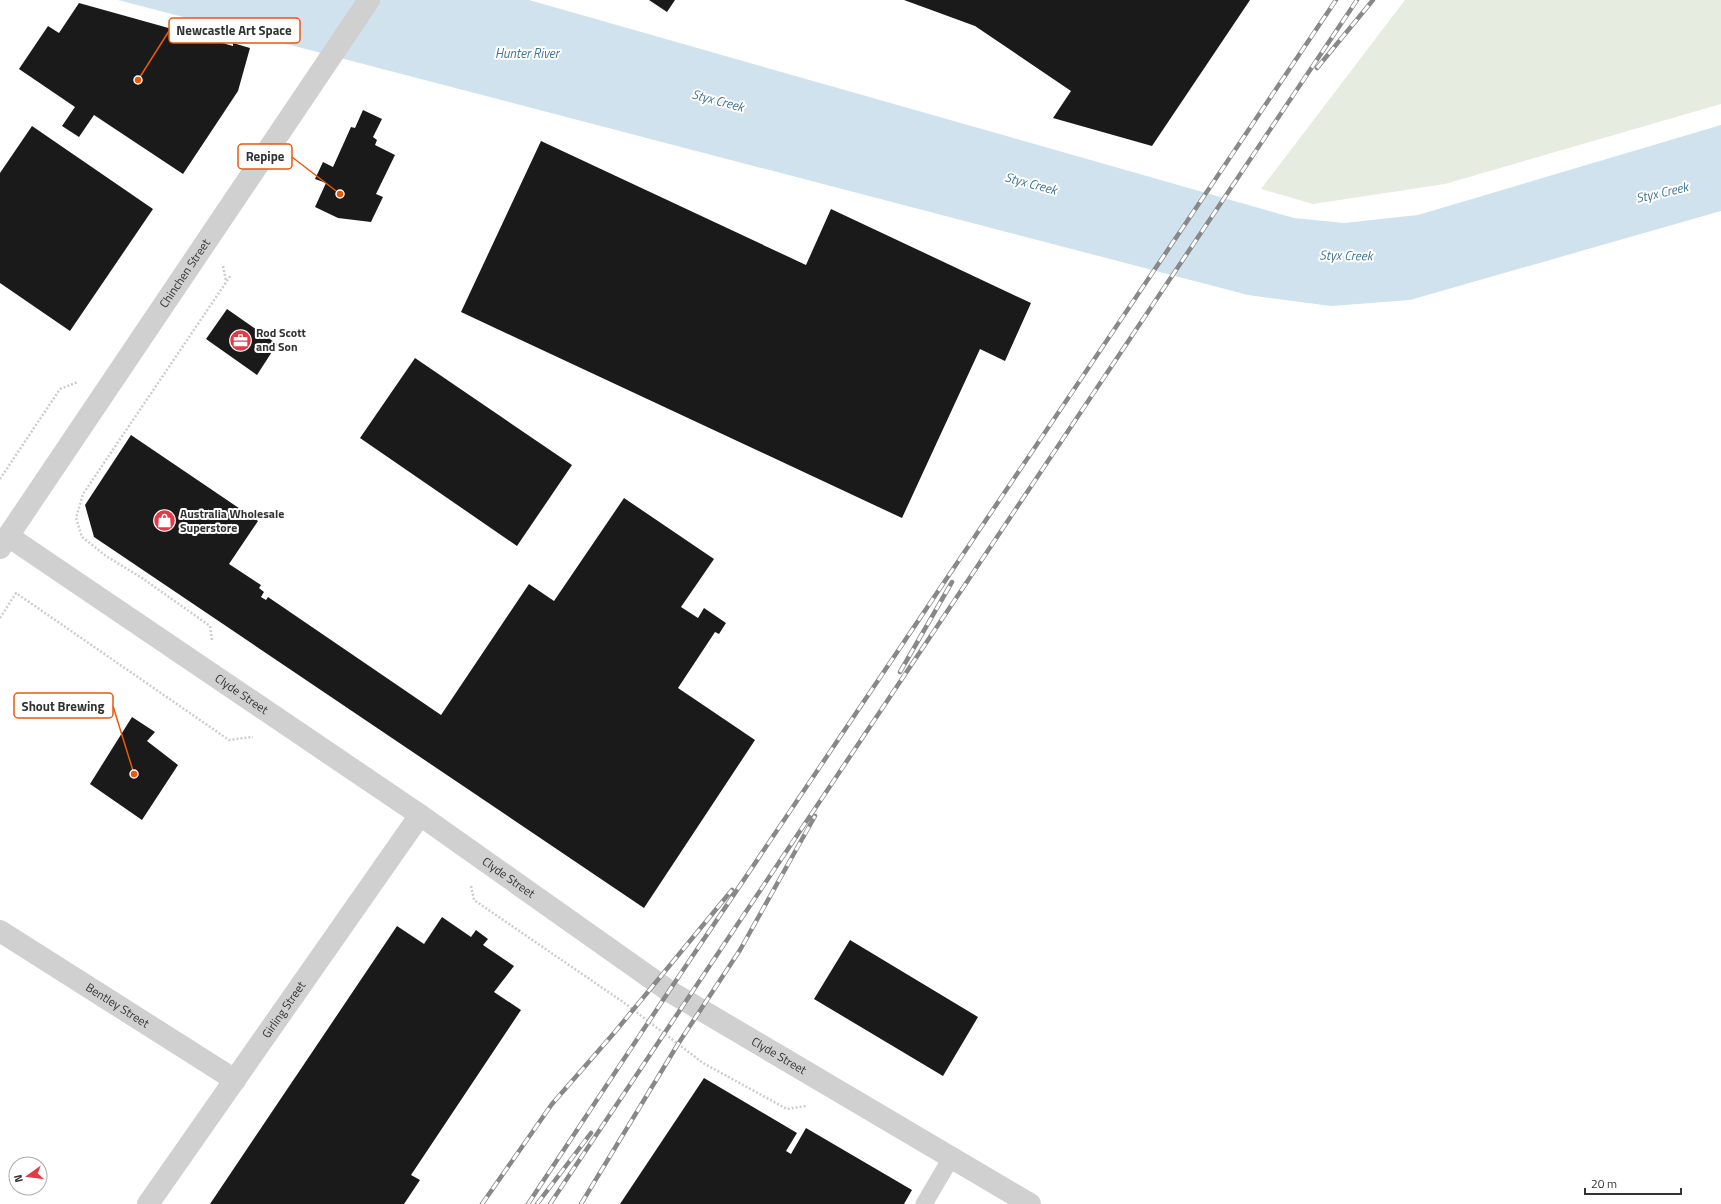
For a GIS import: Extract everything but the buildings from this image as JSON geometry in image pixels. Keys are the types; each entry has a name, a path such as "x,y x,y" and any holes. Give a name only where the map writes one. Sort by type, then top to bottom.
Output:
{"street":[{"name":"Chinchen Street","path":"3,538 222,220 369,0"},
{"name":"Clyde Street","path":"3,538 420,815 669,991 1030,1204"},
{"name":"Girling Street","path":"148,1204 420,815"},
{"name":"Bentley Street","path":"0,931 235,1080"}],"lane":[{"path":"924,1204 951,1158"}],"path":[{"path":"210,626 142,578 106,556 82,537 76,518 83,494 231,275"},
{"path":"0,479 60,389"},
{"path":"0,618 16,593 229,740"},
{"path":"474,900 623,1002 703,1063 787,1109"}],"shaded area":[{"path":"1405,0 1721,0 1721,104 1445,184 1313,204 1261,189"}],"water":[{"name":"Hunter River","path":"118,0 529,0 1294,218 1344,223 1418,215 1721,125 1721,211 1410,300 1331,306 1248,295"}],"railway":[{"path":"528,1204 669,991 1336,0"},
{"path":"550,1204 1357,0"},
{"path":"1317,68 1373,0"},
{"path":"900,672 952,582"},
{"path":"581,1204 678,1044 740,950 815,816"},
{"path":"482,1204 552,1104 614,1033 732,890"},
{"path":"537,1204 591,1133"}],"place":[{"name":"Newcastle Art Space","path":"138,80"},
{"name":"Repipe","path":"340,194"},
{"name":"Rod Scott and Son","path":"241,340"},
{"name":"Australia Wholesale Superstore","path":"164,521"},
{"name":"Shout Brewing","path":"134,774"}],"water label":[{"name":"Styx Creek","path":"718,100"},
{"name":"Styx Creek","path":"1031,183"},
{"name":"Styx Creek","path":"1662,192"},
{"name":"Styx Creek","path":"1346,255"}]}
